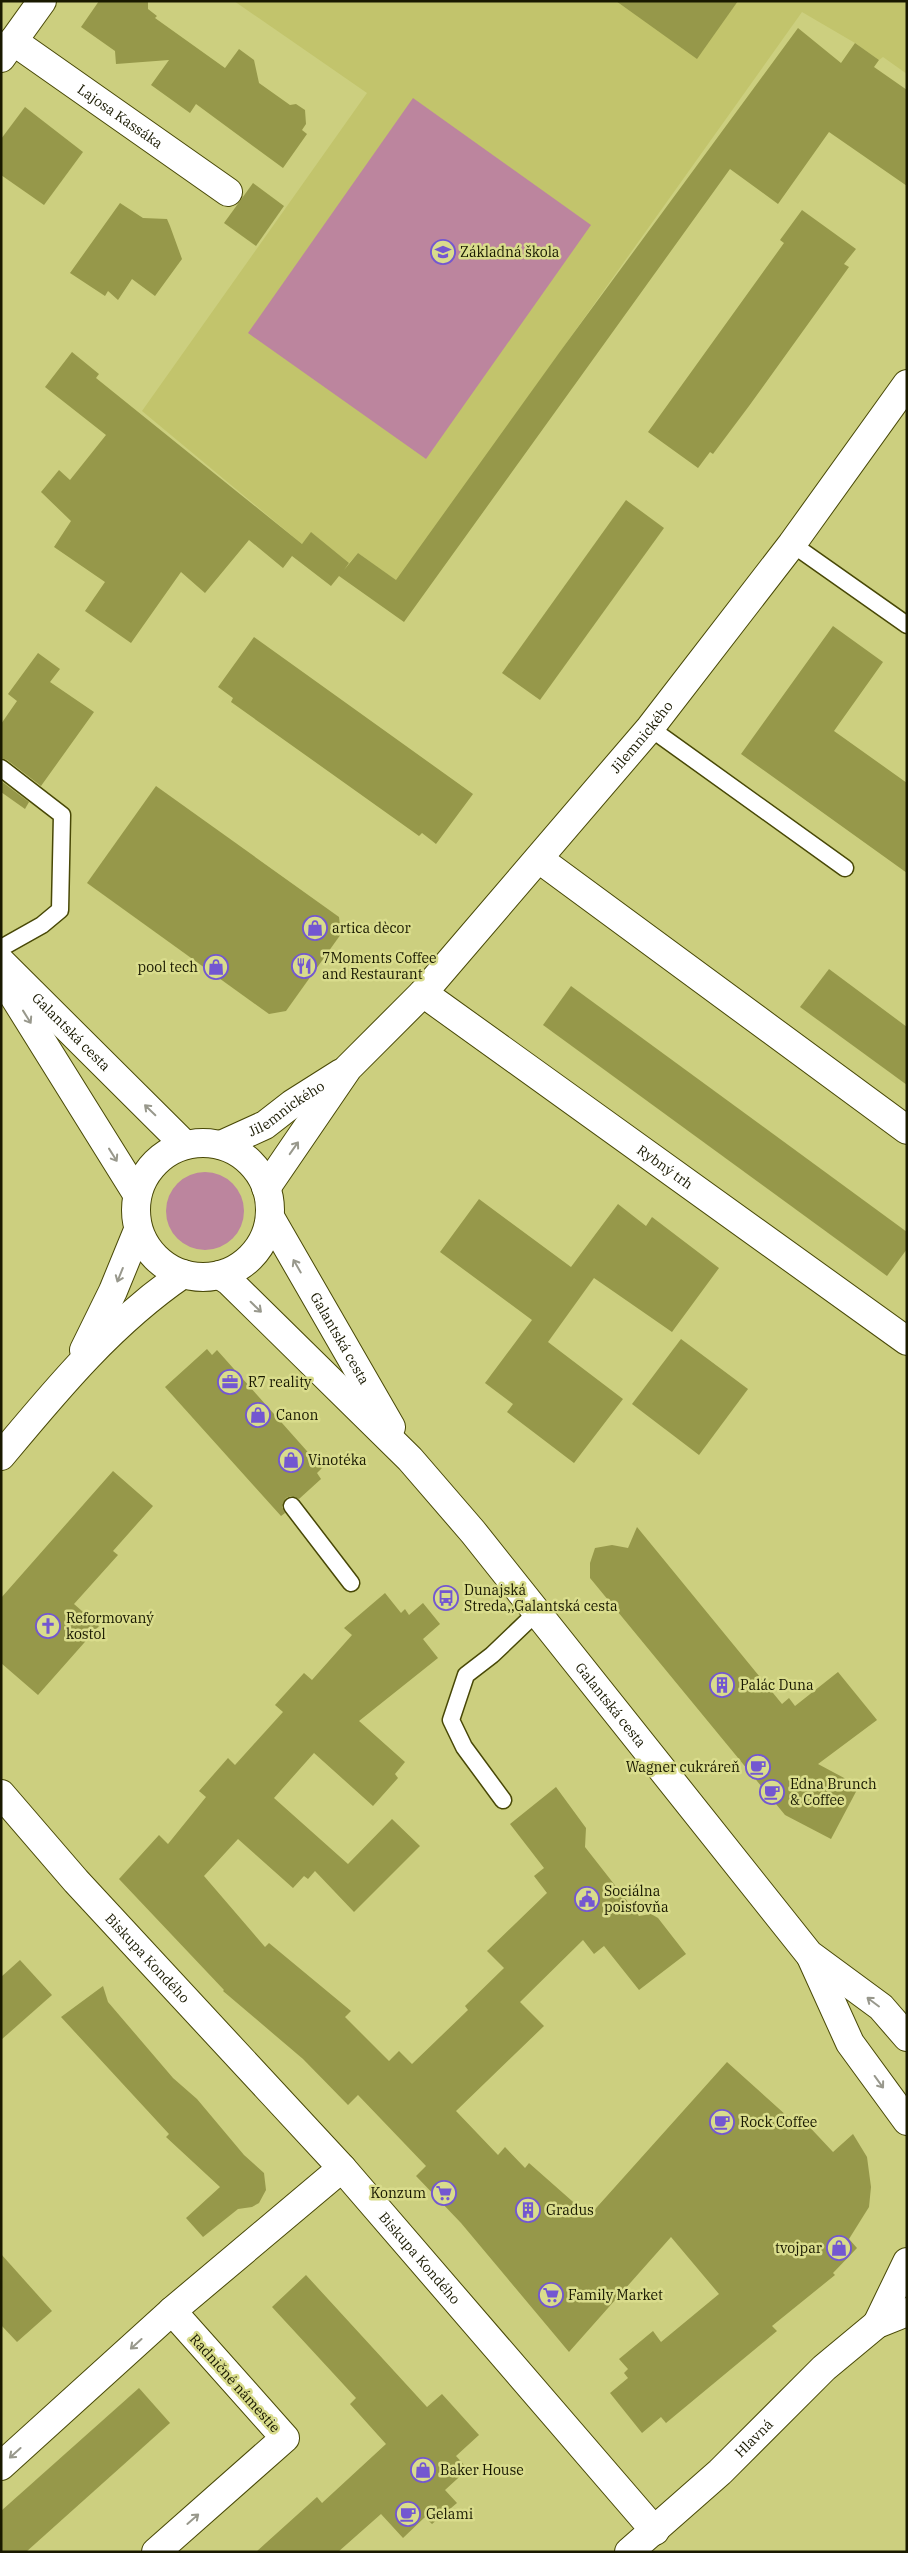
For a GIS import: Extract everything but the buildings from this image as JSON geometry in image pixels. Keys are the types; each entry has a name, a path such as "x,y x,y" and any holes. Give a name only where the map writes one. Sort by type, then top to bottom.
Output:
{"street":[{"path":"7,50 42,1"},
{"name":"Lajosa Kassáka","path":"7,50 228,192"},
{"name":"Jilemnického","path":"266,1188 348,1068 422,993 650,728 792,544 907,384"},
{"path":"539,859 907,1130"},
{"name":"Galantská cesta","path":"1,962 184,1144"},
{"name":"Galantská cesta","path":"1,976 137,1194"},
{"name":"Rybný trh","path":"422,993 907,1341"},
{"name":"Jilemnického","path":"221,1145 265,1125 292,1104 348,1068"},
{"path":"203,1142 221,1145 238,1152 251,1163 266,1188 270,1217 265,1236 255,1252 241,1266 220,1275 198,1277 183,1274 157,1260 146,1246 138,1230 135,1212 137,1194 143,1178 154,1163 168,1152 184,1144 203,1142"},
{"name":"Galantská cesta","path":"270,1217 410,1459"},
{"path":"77,1365 113,1291 138,1230"},
{"path":"1,1456 77,1365 158,1292 183,1274"},
{"name":"Galantská cesta","path":"220,1275 236,1287 410,1459 473,1532 809,1954"},
{"name":"Biskupa Kondého","path":"1,1794 76,1881 342,2168 655,2531"},
{"path":"809,1954 881,2008 907,2037"},
{"path":"809,1954 850,2043 907,2121"},
{"path":"1,2466 172,2311 342,2168"},
{"path":"877,2324 907,2262"},
{"name":"Radničné námestie","path":"156,2552 285,2438 172,2311"},
{"path":"877,2324 907,2312"},
{"name":"Hlavná","path":"628,2552 655,2531 720,2472 824,2368 877,2324"}],"lane":[{"path":"792,544 907,625"},
{"path":"650,728 845,868"},
{"path":"1,768 62,815 60,910 42,925 1,948"},
{"path":"292,1506 351,1583"},
{"path":"503,1800 464,1747 451,1720 466,1675 492,1655 536,1613"}],"shaded area":[{"name":"Základná škola","path":"234,1 907,1 907,74 883,57 879,60 855,43 802,12 397,581 358,553 349,563 312,533 302,544 142,411 367,93"},
{"path":"413,98 591,225 426,459 248,333"},
{"path":"205,1172 220,1175 233,1183 241,1196 244,1211 241,1226 233,1239 220,1247 205,1250 190,1247 177,1239 169,1226 166,1211 169,1196 177,1183 190,1175"}],"place":[{"name":"Základná škola","path":"443,252"},
{"name":"artica dècor","path":"315,928"},
{"name":"7Moments Coffee and Restaurant","path":"304,966"},
{"name":"pool tech","path":"216,967"},
{"name":"R7 reality","path":"230,1382"},
{"name":"Canon","path":"258,1415"},
{"name":"Vinotéka","path":"291,1460"},
{"name":"Dunajská Streda,,Galantská cesta","path":"446,1598"},
{"name":"Reformovaný kostol","path":"48,1626"},
{"name":"Palác Duna","path":"722,1685"},
{"name":"Wagner cukráreň","path":"758,1767"},
{"name":"Edna Brunch & Coffee","path":"772,1792"},
{"name":"Sociálna poisťovňa","path":"587,1899"},
{"name":"Rock Coffee","path":"722,2122"},
{"name":"Konzum","path":"444,2193"},
{"name":"Gradus","path":"528,2210"},
{"name":"tvojpar","path":"839,2248"},
{"name":"Family Market","path":"551,2295"},
{"name":"Baker House","path":"423,2470"},
{"name":"Gelami","path":"408,2514"}]}
